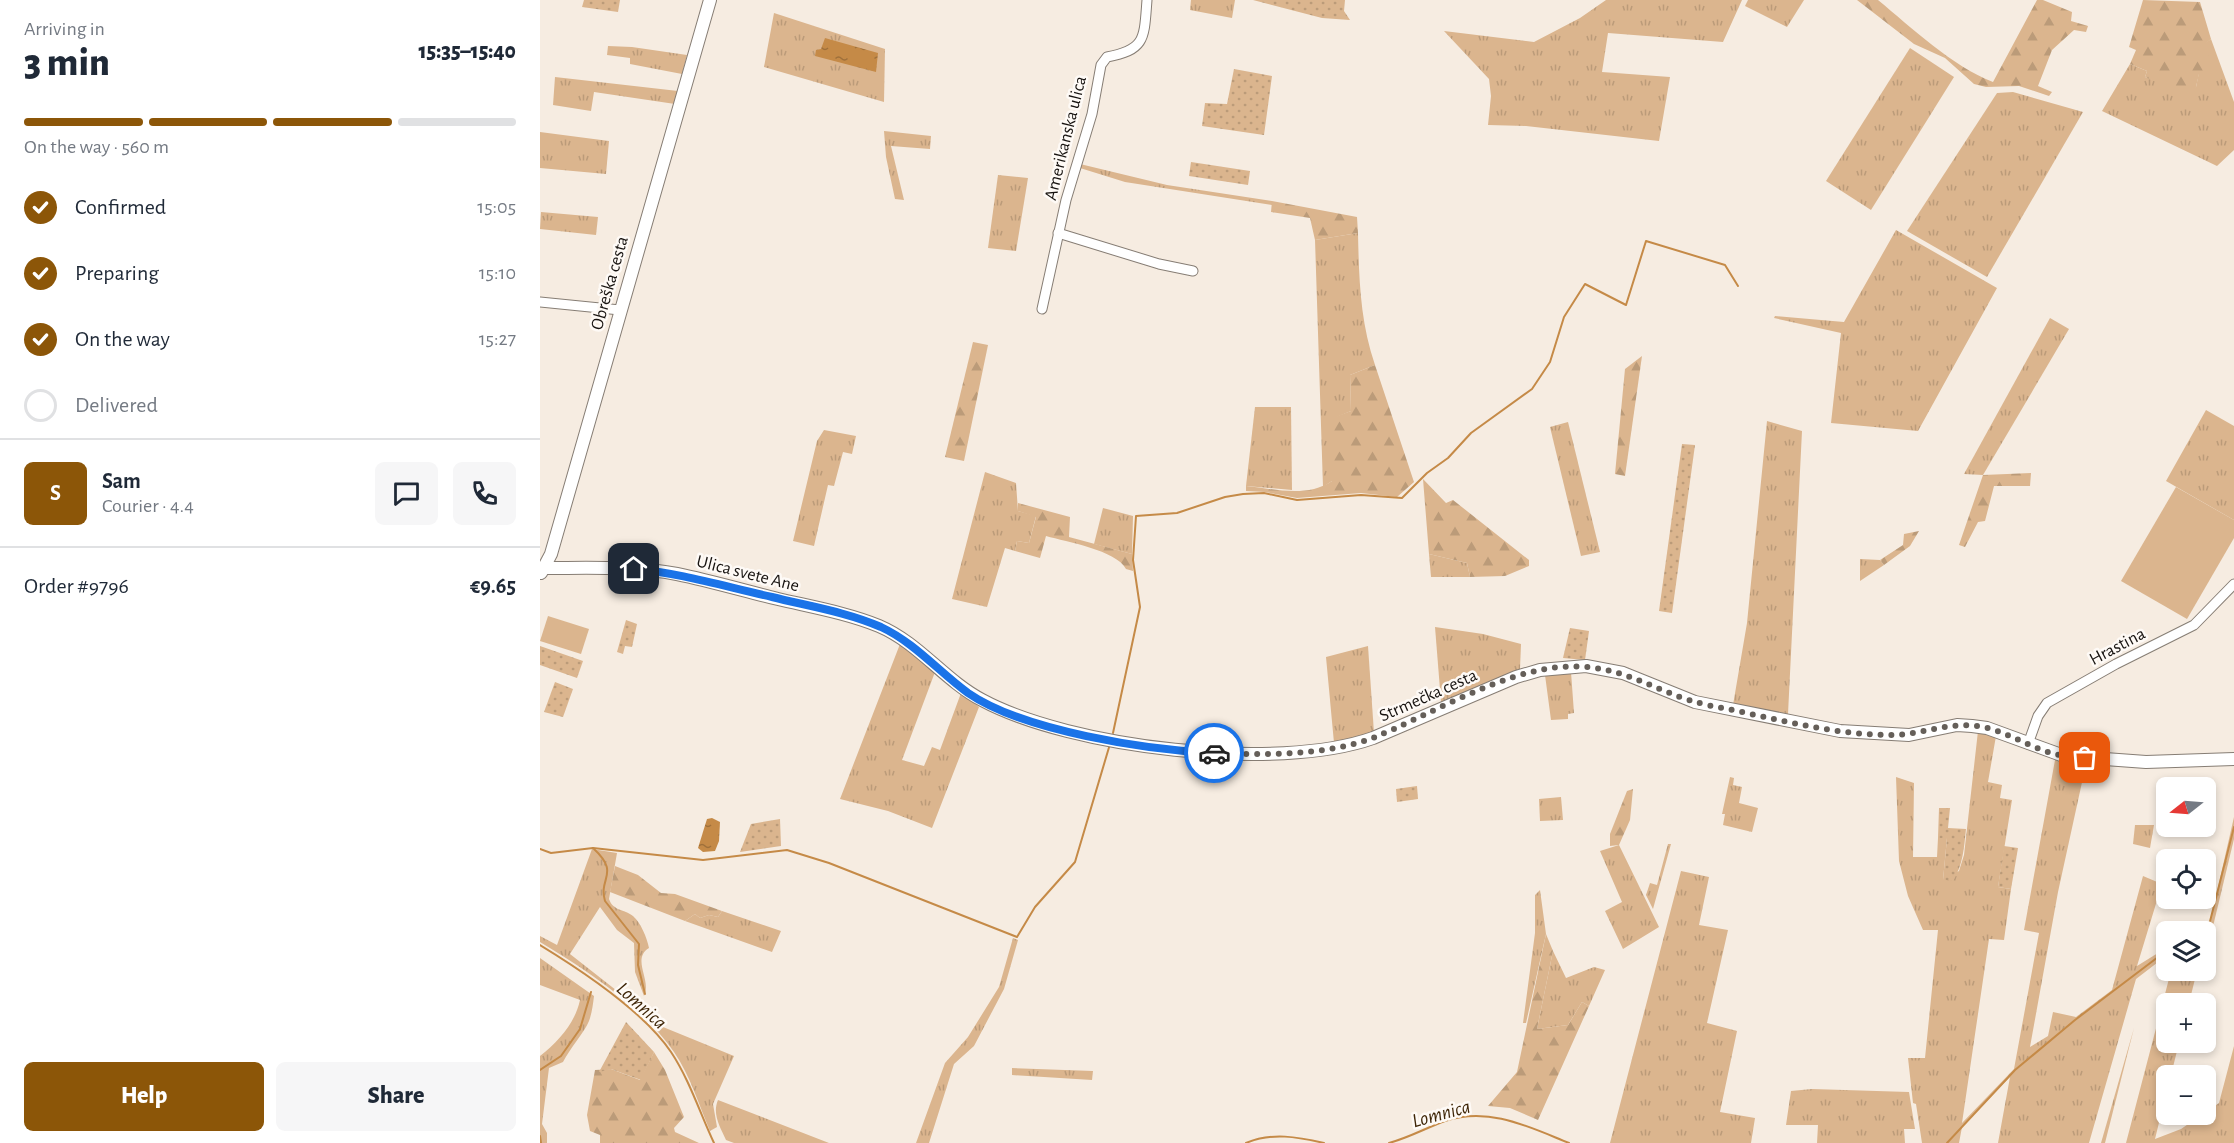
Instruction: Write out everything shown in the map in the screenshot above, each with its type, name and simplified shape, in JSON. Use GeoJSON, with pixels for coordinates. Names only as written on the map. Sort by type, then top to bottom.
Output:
{"type":"FeatureCollection","features":[{"type":"Feature","properties":{"kind":"street","name":"Obreška cesta"},"geometry":{"type":"LineString","coordinates":[[543,571],[710,0]]}},
{"type":"Feature","properties":{"kind":"street","name":"Amerikanska ulica"},"geometry":{"type":"LineString","coordinates":[[1042,309],[1059,232],[1092,114],[1101,65],[1107,57],[1132,51],[1139,44],[1147,0]]}},
{"type":"Feature","properties":{"kind":"street"},"geometry":{"type":"LineString","coordinates":[[1059,232],[1159,264],[1193,271]]}},
{"type":"Feature","properties":{"kind":"street"},"geometry":{"type":"LineString","coordinates":[[540,302],[620,310]]}},
{"type":"Feature","properties":{"kind":"street","name":"Ulica svete Ane"},"geometry":{"type":"LineString","coordinates":[[543,571],[618,568],[677,574],[851,616],[900,637]]}},
{"type":"Feature","properties":{"kind":"street","name":"Hrastina"},"geometry":{"type":"LineString","coordinates":[[2028,744],[2038,716],[2047,704],[2116,664],[2194,625],[2234,584]]}},
{"type":"Feature","properties":{"kind":"street","name":"Strmečka cesta"},"geometry":{"type":"LineString","coordinates":[[900,637],[969,693],[999,709],[1066,730],[1178,750],[1268,753],[1347,746],[1373,738],[1528,673],[1557,667],[1586,666],[1623,673],[1695,702],[1819,728],[1890,735],[1972,726],[1987,728],[2064,756],[2169,762],[2234,759]]}},
{"type":"Feature","properties":{"kind":"green space"},"geometry":{"type":"Polygon","coordinates":[[[584,0],[620,0],[618,12],[582,7],[584,0]]]}},
{"type":"Feature","properties":{"kind":"green space"},"geometry":{"type":"Polygon","coordinates":[[[1191,0],[1235,0],[1232,18],[1190,10],[1191,0]]]}},
{"type":"Feature","properties":{"kind":"green space"},"geometry":{"type":"Polygon","coordinates":[[[1253,0],[1345,0],[1344,11],[1350,20],[1322,18],[1253,0]]]}},
{"type":"Feature","properties":{"kind":"green space"},"geometry":{"type":"Polygon","coordinates":[[[1606,0],[1742,0],[1723,42],[1608,33],[1602,72],[1670,77],[1659,141],[1526,126],[1488,125],[1491,96],[1489,79],[1444,31],[1534,42],[1580,18],[1606,0]]]}},
{"type":"Feature","properties":{"kind":"green space"},"geometry":{"type":"Polygon","coordinates":[[[1748,0],[1804,0],[1787,27],[1745,6],[1748,0]]]}},
{"type":"Feature","properties":{"kind":"green space"},"geometry":{"type":"Polygon","coordinates":[[[1857,0],[1878,0],[1948,56],[1993,82],[2037,0],[2043,0],[2072,12],[2071,21],[2088,26],[2086,32],[2074,30],[2052,50],[2038,86],[2052,92],[2049,96],[2019,86],[1986,87],[1974,84],[1945,58],[1914,44],[1857,0]]]}},
{"type":"Feature","properties":{"kind":"green space"},"geometry":{"type":"Polygon","coordinates":[[[2143,0],[2200,2],[2211,39],[2205,44],[2213,69],[2199,74],[2196,87],[2189,93],[2177,88],[2174,90],[2145,77],[2147,71],[2130,64],[2136,50],[2129,47],[2143,0]]]}},
{"type":"Feature","properties":{"kind":"green space"},"geometry":{"type":"Polygon","coordinates":[[[774,13],[885,49],[884,102],[764,67],[774,13]]]}},
{"type":"Feature","properties":{"kind":"green space"},"geometry":{"type":"Polygon","coordinates":[[[2211,39],[2234,102],[2234,150],[2217,166],[2102,111],[2130,64],[2147,71],[2145,77],[2177,88],[2196,87],[2205,43],[2211,39]]]}},
{"type":"Feature","properties":{"kind":"green space"},"geometry":{"type":"Polygon","coordinates":[[[608,46],[687,55],[682,74],[630,64],[630,58],[607,55],[608,46]]]}},
{"type":"Feature","properties":{"kind":"green space"},"geometry":{"type":"Polygon","coordinates":[[[1910,48],[1954,77],[1871,210],[1826,181],[1910,48]]]}},
{"type":"Feature","properties":{"kind":"green space"},"geometry":{"type":"Polygon","coordinates":[[[1234,69],[1272,76],[1264,135],[1202,126],[1205,103],[1227,104],[1234,69]]]}},
{"type":"Feature","properties":{"kind":"green space"},"geometry":{"type":"Polygon","coordinates":[[[555,77],[678,91],[675,104],[594,92],[591,111],[553,105],[555,77]]]}},
{"type":"Feature","properties":{"kind":"green space"},"geometry":{"type":"Polygon","coordinates":[[[2013,92],[2083,112],[1987,277],[1907,231],[1997,93],[2013,92]]]}},
{"type":"Feature","properties":{"kind":"green space"},"geometry":{"type":"Polygon","coordinates":[[[884,131],[931,136],[930,149],[891,146],[904,200],[895,199],[886,157],[884,131]]]}},
{"type":"Feature","properties":{"kind":"green space"},"geometry":{"type":"Polygon","coordinates":[[[540,132],[609,141],[606,174],[540,168],[540,132]]]}},
{"type":"Feature","properties":{"kind":"green space"},"geometry":{"type":"Polygon","coordinates":[[[1191,162],[1250,171],[1248,185],[1189,176],[1191,162]]]}},
{"type":"Feature","properties":{"kind":"green space"},"geometry":{"type":"Polygon","coordinates":[[[1080,164],[1167,185],[1272,201],[1272,205],[1125,182],[1080,168],[1080,164]]]}},
{"type":"Feature","properties":{"kind":"green space"},"geometry":{"type":"Polygon","coordinates":[[[998,175],[1028,178],[1016,251],[988,248],[998,175]]]}},
{"type":"Feature","properties":{"kind":"green space"},"geometry":{"type":"Polygon","coordinates":[[[1272,201],[1357,217],[1358,233],[1315,240],[1310,218],[1271,212],[1272,201]]]}},
{"type":"Feature","properties":{"kind":"green space"},"geometry":{"type":"Polygon","coordinates":[[[541,212],[598,217],[596,235],[540,229],[541,212]]]}},
{"type":"Feature","properties":{"kind":"green space"},"geometry":{"type":"Polygon","coordinates":[[[1896,230],[1997,288],[1918,431],[1831,423],[1841,333],[1774,318],[1775,316],[1844,322],[1896,230]]]}},
{"type":"Feature","properties":{"kind":"green space"},"geometry":{"type":"Polygon","coordinates":[[[1358,233],[1363,316],[1375,365],[1350,375],[1351,411],[1332,419],[1332,481],[1323,487],[1315,240],[1358,233]]]}},
{"type":"Feature","properties":{"kind":"green space"},"geometry":{"type":"Polygon","coordinates":[[[2050,318],[2069,329],[1983,475],[1964,474],[2050,318]]]}},
{"type":"Feature","properties":{"kind":"green space"},"geometry":{"type":"Polygon","coordinates":[[[973,342],[988,345],[964,461],[945,457],[973,342]]]}},
{"type":"Feature","properties":{"kind":"green space"},"geometry":{"type":"Polygon","coordinates":[[[1642,356],[1625,476],[1615,474],[1625,369],[1642,356]]]}},
{"type":"Feature","properties":{"kind":"green space"},"geometry":{"type":"Polygon","coordinates":[[[1375,365],[1414,482],[1397,497],[1361,493],[1297,498],[1246,491],[1246,486],[1301,491],[1332,481],[1332,418],[1351,411],[1350,375],[1375,365]]]}},
{"type":"Feature","properties":{"kind":"green space"},"geometry":{"type":"Polygon","coordinates":[[[1255,407],[1291,407],[1292,490],[1246,486],[1255,407]]]}},
{"type":"Feature","properties":{"kind":"green space"},"geometry":{"type":"Polygon","coordinates":[[[2206,410],[2234,426],[2234,520],[2166,481],[2206,410]]]}},
{"type":"Feature","properties":{"kind":"green space"},"geometry":{"type":"Polygon","coordinates":[[[1767,421],[1802,431],[1788,714],[1733,705],[1747,623],[1767,421]]]}},
{"type":"Feature","properties":{"kind":"green space"},"geometry":{"type":"Polygon","coordinates":[[[1568,422],[1600,552],[1581,556],[1550,427],[1568,422]]]}},
{"type":"Feature","properties":{"kind":"green space"},"geometry":{"type":"Polygon","coordinates":[[[824,430],[856,436],[852,454],[843,452],[834,486],[828,485],[814,546],[793,541],[817,441],[824,430]]]}},
{"type":"Feature","properties":{"kind":"green space"},"geometry":{"type":"Polygon","coordinates":[[[1682,444],[1695,445],[1672,613],[1659,611],[1682,444]]]}},
{"type":"Feature","properties":{"kind":"green space"},"geometry":{"type":"Polygon","coordinates":[[[985,472],[1016,483],[1018,511],[1036,516],[1029,543],[1017,541],[1015,551],[1005,548],[987,607],[952,599],[985,472]]]}},
{"type":"Feature","properties":{"kind":"green space"},"geometry":{"type":"Polygon","coordinates":[[[2031,473],[2030,486],[1994,486],[1985,521],[1978,522],[1965,547],[1959,545],[1983,475],[2031,473]]]}},
{"type":"Feature","properties":{"kind":"green space"},"geometry":{"type":"Polygon","coordinates":[[[1423,479],[1446,503],[1453,500],[1529,560],[1529,566],[1505,576],[1470,577],[1467,563],[1429,554],[1423,479]]]}},
{"type":"Feature","properties":{"kind":"green space"},"geometry":{"type":"Polygon","coordinates":[[[2176,487],[2234,520],[2234,538],[2187,619],[2121,581],[2176,487]]]}},
{"type":"Feature","properties":{"kind":"green space"},"geometry":{"type":"Polygon","coordinates":[[[1018,503],[1070,517],[1069,537],[1132,554],[1133,571],[1126,569],[1121,562],[1102,552],[1046,536],[1040,558],[1015,551],[1017,541],[1029,543],[1036,517],[1018,511],[1018,503]]]}},
{"type":"Feature","properties":{"kind":"green space"},"geometry":{"type":"Polygon","coordinates":[[[1103,508],[1133,516],[1132,554],[1094,544],[1103,508]]]}},
{"type":"Feature","properties":{"kind":"green space"},"geometry":{"type":"Polygon","coordinates":[[[1919,531],[1910,546],[1884,565],[1880,560],[1903,545],[1904,534],[1919,531]]]}},
{"type":"Feature","properties":{"kind":"green space"},"geometry":{"type":"Polygon","coordinates":[[[1429,554],[1467,563],[1470,577],[1431,577],[1429,554]]]}},
{"type":"Feature","properties":{"kind":"green space"},"geometry":{"type":"Polygon","coordinates":[[[1860,559],[1880,560],[1884,565],[1860,581],[1860,559]]]}},
{"type":"Feature","properties":{"kind":"green space"},"geometry":{"type":"Polygon","coordinates":[[[548,616],[589,629],[581,654],[540,641],[548,616]]]}},
{"type":"Feature","properties":{"kind":"green space"},"geometry":{"type":"Polygon","coordinates":[[[626,620],[637,624],[632,647],[625,646],[623,654],[617,652],[626,620]]]}},
{"type":"Feature","properties":{"kind":"green space"},"geometry":{"type":"Polygon","coordinates":[[[1435,627],[1483,634],[1521,644],[1520,669],[1441,702],[1435,627]]]}},
{"type":"Feature","properties":{"kind":"green space"},"geometry":{"type":"Polygon","coordinates":[[[1570,628],[1589,631],[1585,660],[1563,658],[1570,628]]]}},
{"type":"Feature","properties":{"kind":"green space"},"geometry":{"type":"Polygon","coordinates":[[[900,644],[935,672],[902,760],[924,766],[932,747],[940,750],[961,693],[979,707],[932,828],[888,811],[840,799],[900,644]]]}},
{"type":"Feature","properties":{"kind":"green space"},"geometry":{"type":"Polygon","coordinates":[[[540,646],[583,661],[577,678],[540,665],[540,646]]]}},
{"type":"Feature","properties":{"kind":"green space"},"geometry":{"type":"Polygon","coordinates":[[[1368,646],[1374,733],[1334,743],[1326,657],[1368,646]]]}},
{"type":"Feature","properties":{"kind":"green space"},"geometry":{"type":"Polygon","coordinates":[[[1571,672],[1574,713],[1568,714],[1568,719],[1551,720],[1545,675],[1571,672]]]}},
{"type":"Feature","properties":{"kind":"green space"},"geometry":{"type":"Polygon","coordinates":[[[555,682],[573,689],[563,717],[544,712],[555,682]]]}},
{"type":"Feature","properties":{"kind":"green space"},"geometry":{"type":"Polygon","coordinates":[[[1978,731],[1996,736],[1988,782],[2002,785],[2000,798],[2012,800],[1998,887],[2011,889],[2004,940],[1989,939],[1962,1123],[2014,1069],[2039,933],[2024,930],[2055,760],[2086,764],[2058,892],[2030,1047],[2048,1036],[2053,1012],[2076,1017],[2112,990],[2143,876],[2156,881],[2156,904],[2137,966],[2156,954],[2156,964],[2136,979],[2089,1143],[1998,1143],[2010,1077],[1962,1127],[1959,1143],[1922,1143],[1916,1104],[1913,1103],[1908,1058],[1925,1058],[1938,930],[1923,930],[1908,896],[1899,861],[1896,777],[1914,783],[1913,857],[1937,857],[1938,838],[1947,838],[1943,880],[1959,871],[1964,855],[1978,731]]]}},
{"type":"Feature","properties":{"kind":"green space"},"geometry":{"type":"Polygon","coordinates":[[[1730,777],[1734,778],[1733,785],[1742,787],[1739,803],[1758,808],[1752,832],[1723,825],[1725,814],[1722,814],[1730,777]]]}},
{"type":"Feature","properties":{"kind":"green space"},"geometry":{"type":"Polygon","coordinates":[[[1417,786],[1418,799],[1397,802],[1396,789],[1417,786]]]}},
{"type":"Feature","properties":{"kind":"green space"},"geometry":{"type":"Polygon","coordinates":[[[1633,789],[1630,820],[1619,845],[1610,846],[1610,834],[1627,791],[1633,789]]]}},
{"type":"Feature","properties":{"kind":"green space"},"geometry":{"type":"Polygon","coordinates":[[[1561,797],[1563,820],[1540,821],[1539,799],[1561,797]]]}},
{"type":"Feature","properties":{"kind":"green space"},"geometry":{"type":"Polygon","coordinates":[[[1939,808],[1950,808],[1948,828],[1966,829],[1961,863],[1953,881],[1943,880],[1947,838],[1938,838],[1939,808]]]}},
{"type":"Feature","properties":{"kind":"green space"},"geometry":{"type":"Polygon","coordinates":[[[2234,817],[2234,839],[2214,921],[2210,921],[2213,909],[2216,909],[2216,896],[2234,817]]]}},
{"type":"Feature","properties":{"kind":"green space"},"geometry":{"type":"Polygon","coordinates":[[[780,819],[781,846],[740,852],[751,824],[780,819]]]}},
{"type":"Feature","properties":{"kind":"green space"},"geometry":{"type":"Polygon","coordinates":[[[2135,825],[2154,825],[2150,848],[2133,844],[2135,825]]]}},
{"type":"Feature","properties":{"kind":"green space"},"geometry":{"type":"Polygon","coordinates":[[[1668,844],[1671,844],[1653,909],[1646,895],[1650,883],[1657,885],[1668,844]]]}},
{"type":"Feature","properties":{"kind":"green space"},"geometry":{"type":"Polygon","coordinates":[[[1619,845],[1659,927],[1623,949],[1605,911],[1622,902],[1600,851],[1619,845]]]}},
{"type":"Feature","properties":{"kind":"green space"},"geometry":{"type":"Polygon","coordinates":[[[2004,846],[2018,848],[2011,889],[1998,887],[2004,846]]]}},
{"type":"Feature","properties":{"kind":"green space"},"geometry":{"type":"Polygon","coordinates":[[[592,849],[617,853],[609,899],[613,906],[636,919],[647,940],[649,948],[642,958],[646,983],[644,996],[635,972],[634,943],[617,930],[600,907],[570,954],[663,1027],[734,1056],[713,1104],[717,1127],[710,1131],[685,1070],[674,1052],[647,1020],[576,964],[540,942],[540,936],[557,945],[592,849]]]}},
{"type":"Feature","properties":{"kind":"green space"},"geometry":{"type":"Polygon","coordinates":[[[615,866],[638,875],[661,893],[675,894],[722,911],[718,917],[709,915],[700,918],[695,914],[685,921],[610,892],[615,866]]]}},
{"type":"Feature","properties":{"kind":"green space"},"geometry":{"type":"Polygon","coordinates":[[[1681,871],[1709,877],[1699,925],[1728,930],[1707,1023],[1737,1031],[1720,1112],[1755,1118],[1751,1143],[1610,1143],[1681,871]]]}},
{"type":"Feature","properties":{"kind":"green space"},"geometry":{"type":"Polygon","coordinates":[[[1540,890],[1546,934],[1526,1023],[1523,1023],[1535,933],[1535,895],[1540,890]]]}},
{"type":"Feature","properties":{"kind":"green space"},"geometry":{"type":"Polygon","coordinates":[[[722,911],[781,931],[772,952],[685,921],[695,914],[700,918],[709,915],[718,917],[722,911]]]}},
{"type":"Feature","properties":{"kind":"green space"},"geometry":{"type":"Polygon","coordinates":[[[1546,934],[1553,951],[1537,1029],[1568,1025],[1582,1002],[1589,1006],[1538,1120],[1510,1108],[1488,1106],[1517,1072],[1546,934]]]}},
{"type":"Feature","properties":{"kind":"green space"},"geometry":{"type":"Polygon","coordinates":[[[1013,938],[1018,940],[1004,989],[974,1046],[954,1064],[929,1143],[916,1143],[945,1063],[968,1037],[999,987],[1013,938]]]}},
{"type":"Feature","properties":{"kind":"green space"},"geometry":{"type":"Polygon","coordinates":[[[1553,951],[1566,978],[1594,967],[1605,970],[1589,1006],[1582,1002],[1568,1025],[1537,1029],[1553,951]]]}},
{"type":"Feature","properties":{"kind":"green space"},"geometry":{"type":"Polygon","coordinates":[[[540,958],[594,996],[587,1026],[563,1062],[549,1068],[542,1124],[547,1133],[547,1143],[540,1143],[540,1056],[565,1031],[580,1000],[540,985],[540,958]]]}},
{"type":"Feature","properties":{"kind":"green space"},"geometry":{"type":"Polygon","coordinates":[[[2168,981],[2194,981],[2192,993],[2165,993],[2168,981]]]}},
{"type":"Feature","properties":{"kind":"green space"},"geometry":{"type":"Polygon","coordinates":[[[626,1022],[654,1052],[641,1080],[611,1069],[599,1072],[626,1022]]]}},
{"type":"Feature","properties":{"kind":"green space"},"geometry":{"type":"Polygon","coordinates":[[[2134,1028],[2105,1143],[2101,1143],[2134,1028]]]}},
{"type":"Feature","properties":{"kind":"green space"},"geometry":{"type":"Polygon","coordinates":[[[2156,1028],[2156,1053],[2176,1053],[2174,1065],[2156,1065],[2156,1125],[2158,1125],[2155,1139],[2187,1125],[2216,1125],[2216,1105],[2219,1103],[2234,1046],[2234,1143],[2126,1143],[2156,1028]]]}},
{"type":"Feature","properties":{"kind":"green space"},"geometry":{"type":"Polygon","coordinates":[[[654,1052],[665,1070],[684,1117],[674,1128],[675,1132],[699,1143],[600,1143],[600,1135],[590,1131],[587,1115],[595,1070],[611,1069],[640,1080],[654,1052]]]}},
{"type":"Feature","properties":{"kind":"green space"},"geometry":{"type":"Polygon","coordinates":[[[1012,1068],[1093,1071],[1092,1080],[1012,1075],[1012,1068]]]}},
{"type":"Feature","properties":{"kind":"green space"},"geometry":{"type":"Polygon","coordinates":[[[1812,1089],[1909,1092],[1915,1129],[1904,1129],[1905,1143],[1817,1143],[1818,1125],[1786,1125],[1791,1091],[1812,1089]]]}},
{"type":"Feature","properties":{"kind":"green space"},"geometry":{"type":"Polygon","coordinates":[[[718,1100],[829,1143],[734,1143],[726,1140],[716,1115],[718,1100]]]}},
{"type":"Feature","properties":{"kind":"water"},"geometry":{"type":"Polygon","coordinates":[[[825,38],[878,53],[876,72],[815,56],[816,50],[821,49],[825,38]]]}},
{"type":"Feature","properties":{"kind":"water"},"geometry":{"type":"Polygon","coordinates":[[[712,818],[720,822],[719,841],[715,851],[703,852],[698,848],[707,819],[712,818]]]}},
{"type":"Feature","properties":{"kind":"waterway"},"geometry":{"type":"LineString","coordinates":[[1113,733],[1140,607],[1133,560],[1136,516],[1177,513],[1225,497],[1243,494],[1264,493],[1297,500],[1361,495],[1402,498],[1427,473],[1448,458],[1471,433],[1532,389],[1550,362],[1564,317],[1585,284],[1626,305],[1646,241],[1725,265],[1738,286]]}},
{"type":"Feature","properties":{"kind":"waterway"},"geometry":{"type":"LineString","coordinates":[[593,848],[703,860],[787,850],[829,863],[1017,937],[1035,907],[1075,862],[1110,744]]}},
{"type":"Feature","properties":{"kind":"waterway"},"geometry":{"type":"LineString","coordinates":[[2210,921],[2234,827]]}},
{"type":"Feature","properties":{"kind":"waterway"},"geometry":{"type":"LineString","coordinates":[[540,849],[551,853],[593,848],[601,857],[607,870],[604,886],[605,901],[639,944],[638,965],[645,994]]}},
{"type":"Feature","properties":{"kind":"waterway","name":"Lomnica"},"geometry":{"type":"LineString","coordinates":[[540,945],[611,993],[659,1037],[683,1073],[714,1143]]}},
{"type":"Feature","properties":{"kind":"waterway"},"geometry":{"type":"LineString","coordinates":[[1947,1143],[2015,1070],[2075,1020],[2156,959]]}},
{"type":"Feature","properties":{"kind":"waterway"},"geometry":{"type":"LineString","coordinates":[[540,1070],[561,1056],[580,1029],[591,992]]}},
{"type":"Feature","properties":{"kind":"waterway","name":"Lomnica"},"geometry":{"type":"LineString","coordinates":[[1389,1143],[1445,1121],[1477,1116],[1509,1120],[1569,1143]]}},
{"type":"Feature","properties":{"kind":"waterway"},"geometry":{"type":"LineString","coordinates":[[540,1136],[541,1143]]}},
{"type":"Feature","properties":{"kind":"waterway","name":"Lomnica"},"geometry":{"type":"LineString","coordinates":[[1246,1143],[1275,1137],[1295,1137],[1324,1143]]}},
{"type":"Feature","properties":{"kind":"way so far"},"geometry":{"type":"LineString","coordinates":[[1214,753],[1268,753],[1347,746],[1373,738],[1528,673],[1557,667],[1586,666],[1611,669],[1695,702],[1819,728],[1857,733],[1909,735],[1957,725],[1979,726],[2053,754],[2085,758]]}},
{"type":"Feature","properties":{"kind":"route"},"geometry":{"type":"LineString","coordinates":[[634,569],[677,574],[851,616],[879,626],[921,652],[969,693],[1029,720],[1130,743],[1214,753]]}}]}
